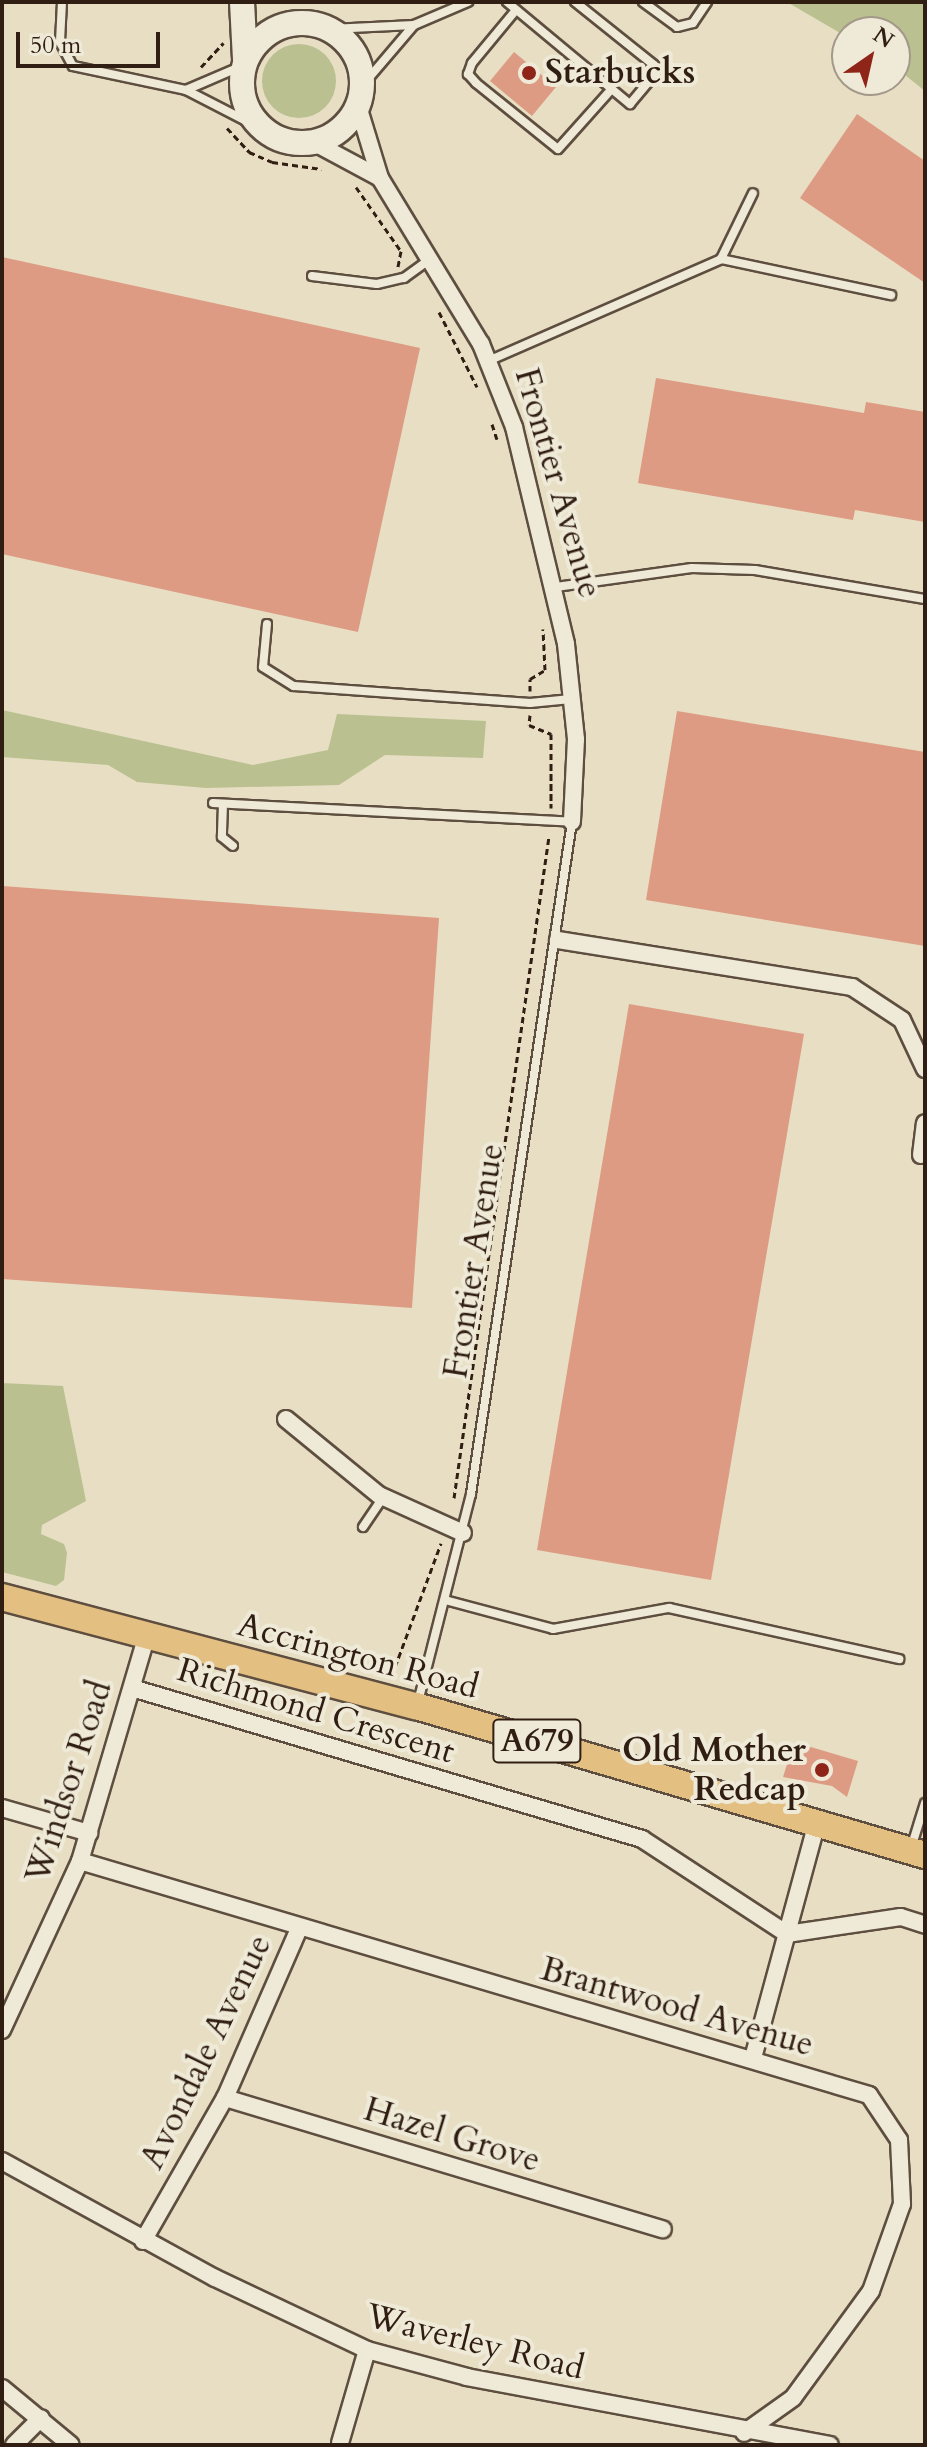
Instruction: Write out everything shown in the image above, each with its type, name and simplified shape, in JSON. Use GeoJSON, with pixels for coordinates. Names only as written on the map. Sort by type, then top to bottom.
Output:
{"type":"FeatureCollection","features":[{"type":"Feature","properties":{"kind":"main road","name":"Accrington Road"},"geometry":{"type":"LineString","coordinates":[[2,1597],[146,1638],[416,1706],[918,1852]]}},
{"type":"Feature","properties":{"kind":"street"},"geometry":{"type":"LineString","coordinates":[[242,2],[244,99],[262,129],[313,142],[340,129],[360,96],[354,53],[326,27],[288,2]]}},
{"type":"Feature","properties":{"kind":"street"},"geometry":{"type":"LineString","coordinates":[[244,64],[267,33],[303,22],[326,27]]}},
{"type":"Feature","properties":{"kind":"street","name":"Frontier Avenue"},"geometry":{"type":"LineString","coordinates":[[360,96],[380,178],[431,258],[487,361],[514,427],[556,587],[576,739],[572,822]]}},
{"type":"Feature","properties":{"kind":"street","name":"Frontier Avenue"},"geometry":{"type":"LineString","coordinates":[[313,142],[380,178]]}},
{"type":"Feature","properties":{"kind":"street"},"geometry":{"type":"LineString","coordinates":[[558,940],[852,987],[902,1020],[925,1069]]}},
{"type":"Feature","properties":{"kind":"street"},"geometry":{"type":"LineString","coordinates":[[921,1155],[925,1123]]}},
{"type":"Feature","properties":{"kind":"street"},"geometry":{"type":"LineString","coordinates":[[286,1419],[383,1497],[456,1531]]}},
{"type":"Feature","properties":{"kind":"street","name":"Windsor Road"},"geometry":{"type":"LineString","coordinates":[[2,2030],[80,1861],[146,1638]]}},
{"type":"Feature","properties":{"kind":"street","name":"Richmond Crescent"},"geometry":{"type":"LineString","coordinates":[[132,1688],[642,1839],[787,1934]]}},
{"type":"Feature","properties":{"kind":"street"},"geometry":{"type":"LineString","coordinates":[[2,1808],[89,1833]]}},
{"type":"Feature","properties":{"kind":"street"},"geometry":{"type":"LineString","coordinates":[[753,2058],[817,1822]]}},
{"type":"Feature","properties":{"kind":"street","name":"Brantwood Avenue"},"geometry":{"type":"LineString","coordinates":[[80,1861],[298,1931],[753,2058],[869,2095],[899,2140],[902,2204],[871,2291],[832,2351],[793,2398],[744,2433]]}},
{"type":"Feature","properties":{"kind":"street"},"geometry":{"type":"LineString","coordinates":[[787,1934],[901,1917],[925,1925]]}},
{"type":"Feature","properties":{"kind":"street","name":"Avondale Avenue"},"geometry":{"type":"LineString","coordinates":[[143,2241],[225,2098],[298,1931]]}},
{"type":"Feature","properties":{"kind":"street","name":"Hazel Grove"},"geometry":{"type":"LineString","coordinates":[[225,2098],[663,2229]]}},
{"type":"Feature","properties":{"kind":"street","name":"Waverley Road"},"geometry":{"type":"LineString","coordinates":[[2,2161],[143,2241],[367,2350],[744,2433],[830,2445]]}},
{"type":"Feature","properties":{"kind":"street"},"geometry":{"type":"LineString","coordinates":[[340,2443],[367,2350]]}},
{"type":"Feature","properties":{"kind":"street"},"geometry":{"type":"LineString","coordinates":[[2,2388],[71,2445]]}},
{"type":"Feature","properties":{"kind":"street"},"geometry":{"type":"LineString","coordinates":[[14,2445],[41,2418]]}},
{"type":"Feature","properties":{"kind":"lane"},"geometry":{"type":"LineString","coordinates":[[62,2],[60,42],[73,66],[186,90],[262,129]]}},
{"type":"Feature","properties":{"kind":"lane"},"geometry":{"type":"LineString","coordinates":[[326,27],[414,25],[468,2]]}},
{"type":"Feature","properties":{"kind":"lane"},"geometry":{"type":"LineString","coordinates":[[507,2],[609,92],[630,104],[656,73],[654,65],[589,10],[575,2]]}},
{"type":"Feature","properties":{"kind":"lane"},"geometry":{"type":"LineString","coordinates":[[589,10],[596,2]]}},
{"type":"Feature","properties":{"kind":"lane"},"geometry":{"type":"LineString","coordinates":[[643,2],[677,27],[693,23],[707,2]]}},
{"type":"Feature","properties":{"kind":"lane"},"geometry":{"type":"LineString","coordinates":[[516,10],[472,63],[468,74],[476,83],[558,149],[609,92]]}},
{"type":"Feature","properties":{"kind":"lane"},"geometry":{"type":"LineString","coordinates":[[360,96],[414,25]]}},
{"type":"Feature","properties":{"kind":"lane"},"geometry":{"type":"LineString","coordinates":[[186,90],[244,64]]}},
{"type":"Feature","properties":{"kind":"lane"},"geometry":{"type":"LineString","coordinates":[[721,259],[753,193]]}},
{"type":"Feature","properties":{"kind":"lane"},"geometry":{"type":"LineString","coordinates":[[312,276],[377,284],[404,278],[431,258]]}},
{"type":"Feature","properties":{"kind":"lane"},"geometry":{"type":"LineString","coordinates":[[487,361],[721,259],[891,295]]}},
{"type":"Feature","properties":{"kind":"lane"},"geometry":{"type":"LineString","coordinates":[[556,587],[692,568],[755,570],[925,599]]}},
{"type":"Feature","properties":{"kind":"lane"},"geometry":{"type":"LineString","coordinates":[[267,624],[263,667],[294,686],[530,703],[572,699]]}},
{"type":"Feature","properties":{"kind":"lane"},"geometry":{"type":"LineString","coordinates":[[213,803],[572,822]]}},
{"type":"Feature","properties":{"kind":"lane"},"geometry":{"type":"LineString","coordinates":[[223,804],[222,837],[233,846]]}},
{"type":"Feature","properties":{"kind":"lane","name":"Frontier Avenue"},"geometry":{"type":"LineString","coordinates":[[416,1706],[445,1600],[558,940],[572,822]]}},
{"type":"Feature","properties":{"kind":"lane"},"geometry":{"type":"LineString","coordinates":[[363,1527],[383,1497]]}},
{"type":"Feature","properties":{"kind":"lane"},"geometry":{"type":"LineString","coordinates":[[445,1600],[563,1629],[645,1607],[669,1608],[899,1659]]}},
{"type":"Feature","properties":{"kind":"lane"},"geometry":{"type":"LineString","coordinates":[[918,1852],[925,1803]]}},
{"type":"Feature","properties":{"kind":"path"},"geometry":{"type":"LineString","coordinates":[[209,80],[201,66],[230,31]]}},
{"type":"Feature","properties":{"kind":"path"},"geometry":{"type":"LineString","coordinates":[[209,102],[205,114],[249,152],[334,172]]}},
{"type":"Feature","properties":{"kind":"path"},"geometry":{"type":"LineString","coordinates":[[352,184],[401,251],[396,263],[404,278]]}},
{"type":"Feature","properties":{"kind":"path"},"geometry":{"type":"LineString","coordinates":[[432,299],[481,397]]}},
{"type":"Feature","properties":{"kind":"path"},"geometry":{"type":"LineString","coordinates":[[487,411],[499,446]]}},
{"type":"Feature","properties":{"kind":"path"},"geometry":{"type":"LineString","coordinates":[[382,1673],[395,1667],[456,1531],[551,821],[551,734],[529,725],[530,679],[540,677],[548,657],[540,614]]}},
{"type":"Feature","properties":{"kind":"green space"},"geometry":{"type":"Polygon","coordinates":[[[787,2],[925,2],[925,91],[911,80],[911,16],[831,16],[831,28],[787,2]]]}},
{"type":"Feature","properties":{"kind":"green space"},"geometry":{"type":"Polygon","coordinates":[[[299,44],[320,50],[330,60],[336,81],[330,102],[320,112],[299,118],[278,112],[268,102],[262,81],[268,60],[278,50],[299,44]]]}},
{"type":"Feature","properties":{"kind":"green space"},"geometry":{"type":"Polygon","coordinates":[[[2,710],[253,765],[328,750],[337,714],[486,721],[483,758],[385,755],[339,785],[206,788],[137,782],[108,765],[2,757],[2,710]]]}},
{"type":"Feature","properties":{"kind":"green space"},"geometry":{"type":"Polygon","coordinates":[[[2,1383],[63,1386],[86,1501],[42,1525],[41,1534],[64,1544],[67,1553],[64,1580],[56,1586],[2,1572],[2,1383]]]}},
{"type":"Feature","properties":{"kind":"building"},"geometry":{"type":"Polygon","coordinates":[[[514,52],[556,87],[532,116],[490,81],[514,52]]]}},
{"type":"Feature","properties":{"kind":"building"},"geometry":{"type":"Polygon","coordinates":[[[857,114],[925,161],[925,283],[800,198],[857,114]]]}},
{"type":"Feature","properties":{"kind":"building"},"geometry":{"type":"Polygon","coordinates":[[[2,257],[420,348],[358,632],[2,554],[2,257]]]}},
{"type":"Feature","properties":{"kind":"building"},"geometry":{"type":"Polygon","coordinates":[[[656,378],[864,413],[866,402],[925,412],[925,522],[855,510],[853,520],[638,483],[656,378]]]}},
{"type":"Feature","properties":{"kind":"building"},"geometry":{"type":"Polygon","coordinates":[[[677,711],[925,752],[925,946],[646,900],[677,711]]]}},
{"type":"Feature","properties":{"kind":"building"},"geometry":{"type":"Polygon","coordinates":[[[2,886],[439,918],[412,1308],[2,1279],[2,886]]]}},
{"type":"Feature","properties":{"kind":"building"},"geometry":{"type":"Polygon","coordinates":[[[629,1004],[804,1034],[711,1580],[537,1550],[629,1004]]]}},
{"type":"Feature","properties":{"kind":"building"},"geometry":{"type":"Polygon","coordinates":[[[794,1742],[858,1761],[847,1797],[832,1786],[783,1777],[794,1742]]]}},
{"type":"Feature","properties":{"kind":"place","name":"Starbucks"},"geometry":{"type":"Point","coordinates":[529,73]}},
{"type":"Feature","properties":{"kind":"place","name":"Old Mother Redcap"},"geometry":{"type":"Point","coordinates":[822,1770]}}]}
